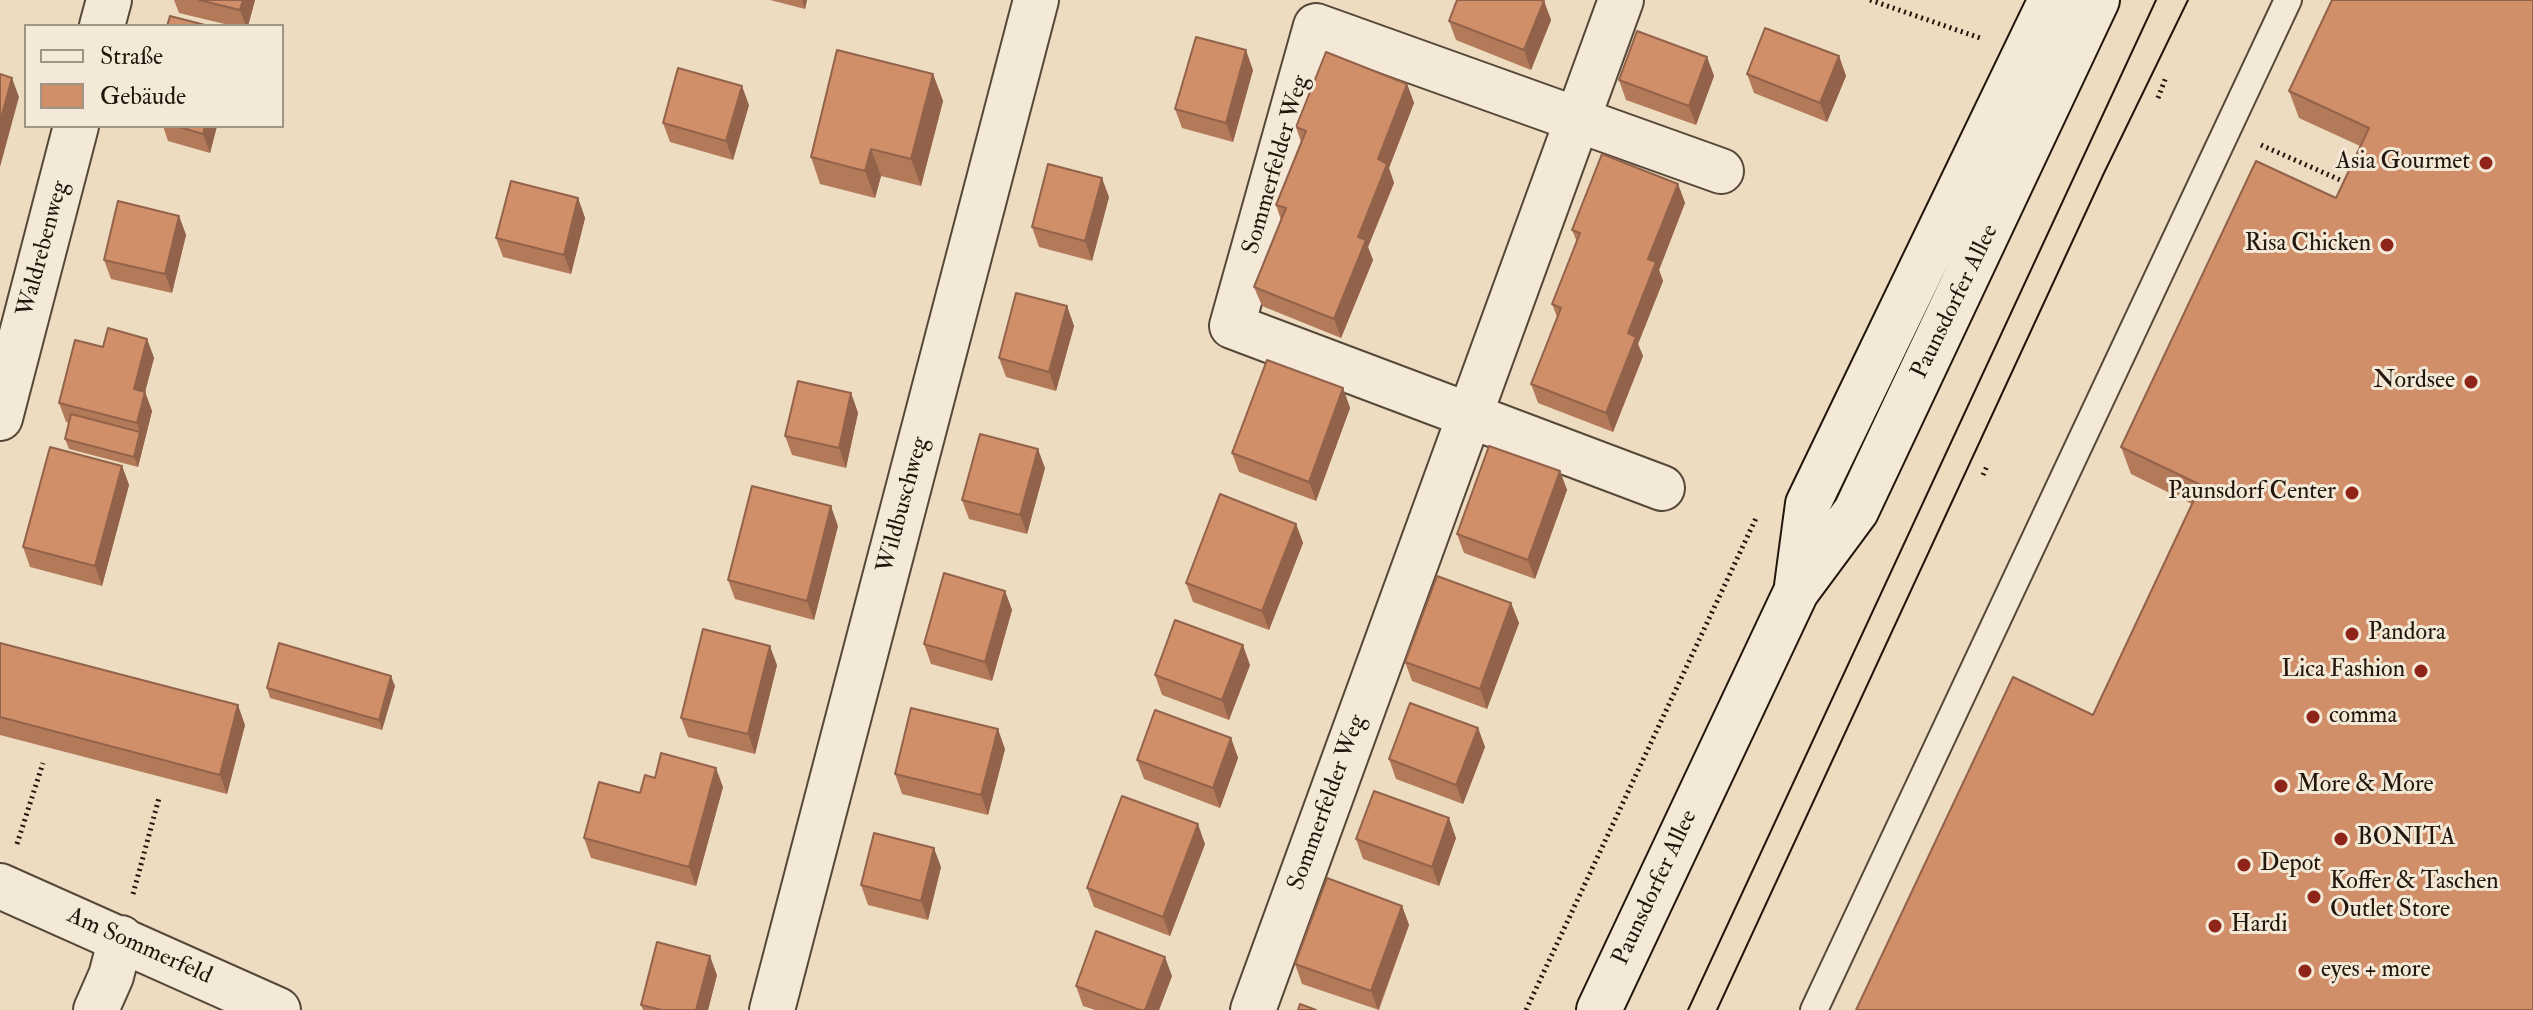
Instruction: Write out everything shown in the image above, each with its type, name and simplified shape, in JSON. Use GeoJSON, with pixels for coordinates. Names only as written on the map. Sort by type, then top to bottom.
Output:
{"type":"FeatureCollection","features":[{"type":"Feature","properties":{"kind":"street"},"geometry":{"type":"LineString","coordinates":[[103,24],[109,0]]}},
{"type":"Feature","properties":{"kind":"street","name":"Wildbuschweg"},"geometry":{"type":"LineString","coordinates":[[772,1010],[1036,0]]}},
{"type":"Feature","properties":{"kind":"street","name":"Sommerfelder Weg"},"geometry":{"type":"LineString","coordinates":[[1253,1010],[1621,0]]}},
{"type":"Feature","properties":{"kind":"street","name":"Paunsdorfer Allee"},"geometry":{"type":"LineString","coordinates":[[1796,592],[1808,504],[2051,0]]}},
{"type":"Feature","properties":{"kind":"street","name":"Paunsdorfer Allee"},"geometry":{"type":"LineString","coordinates":[[1599,1010],[1796,592],[1856,511],[2097,0]]}},
{"type":"Feature","properties":{"kind":"street","name":"Sommerfelder Weg"},"geometry":{"type":"LineString","coordinates":[[1662,488],[1232,326],[1316,26],[1721,171]]}},
{"type":"Feature","properties":{"kind":"street","name":"Waldrebenweg"},"geometry":{"type":"LineString","coordinates":[[0,418],[75,128]]}},
{"type":"Feature","properties":{"kind":"street","name":"Am Sommerfeld"},"geometry":{"type":"LineString","coordinates":[[2,886],[278,1010]]}},
{"type":"Feature","properties":{"kind":"street"},"geometry":{"type":"LineString","coordinates":[[96,1010],[111,976],[121,938]]}},
{"type":"Feature","properties":{"kind":"lane"},"geometry":{"type":"LineString","coordinates":[[1814,1010],[2288,0]]}},
{"type":"Feature","properties":{"kind":"path"},"geometry":{"type":"LineString","coordinates":[[1870,0],[1987,40]]}},
{"type":"Feature","properties":{"kind":"path"},"geometry":{"type":"LineString","coordinates":[[2158,98],[2166,77]]}},
{"type":"Feature","properties":{"kind":"path"},"geometry":{"type":"LineString","coordinates":[[2227,130],[2349,184]]}},
{"type":"Feature","properties":{"kind":"path"},"geometry":{"type":"LineString","coordinates":[[1983,475],[1988,464]]}},
{"type":"Feature","properties":{"kind":"path"},"geometry":{"type":"LineString","coordinates":[[2,886],[43,763]]}},
{"type":"Feature","properties":{"kind":"path"},"geometry":{"type":"LineString","coordinates":[[121,938],[159,798]]}},
{"type":"Feature","properties":{"kind":"building"},"geometry":{"type":"Polygon","coordinates":[[[199,0],[243,0],[240,10],[199,0]]]}},
{"type":"Feature","properties":{"kind":"building"},"geometry":{"type":"Polygon","coordinates":[[[1457,0],[1544,1],[1524,50],[1449,21],[1457,0]]]}},
{"type":"Feature","properties":{"kind":"building","name":"Paunsdorf Center"},"geometry":{"type":"Polygon","coordinates":[[[2332,0],[2533,0],[2533,1010],[1856,1010],[2013,677],[2093,715],[2201,485],[2121,447],[2256,161],[2336,198],[2369,128],[2289,91],[2332,0]]]}},
{"type":"Feature","properties":{"kind":"building"},"geometry":{"type":"Polygon","coordinates":[[[170,16],[201,24],[168,24],[170,16]]]}},
{"type":"Feature","properties":{"kind":"building"},"geometry":{"type":"Polygon","coordinates":[[[1765,28],[1839,56],[1820,103],[1747,74],[1765,28]]]}},
{"type":"Feature","properties":{"kind":"building"},"geometry":{"type":"Polygon","coordinates":[[[1637,31],[1707,57],[1689,106],[1619,80],[1637,31]]]}},
{"type":"Feature","properties":{"kind":"building"},"geometry":{"type":"Polygon","coordinates":[[[1196,37],[1246,50],[1226,123],[1175,109],[1196,37]]]}},
{"type":"Feature","properties":{"kind":"building"},"geometry":{"type":"Polygon","coordinates":[[[837,50],[933,74],[911,159],[871,149],[865,171],[811,157],[837,50]]]}},
{"type":"Feature","properties":{"kind":"building"},"geometry":{"type":"Polygon","coordinates":[[[1326,52],[1407,84],[1378,159],[1387,164],[1358,237],[1366,240],[1334,319],[1254,287],[1286,208],[1276,205],[1306,131],[1296,127],[1326,52]]]}},
{"type":"Feature","properties":{"kind":"building"},"geometry":{"type":"Polygon","coordinates":[[[678,68],[742,86],[726,141],[663,123],[678,68]]]}},
{"type":"Feature","properties":{"kind":"building"},"geometry":{"type":"Polygon","coordinates":[[[0,74],[12,78],[0,122],[0,74]]]}},
{"type":"Feature","properties":{"kind":"building"},"geometry":{"type":"Polygon","coordinates":[[[183,128],[204,128],[203,134],[183,128]]]}},
{"type":"Feature","properties":{"kind":"building"},"geometry":{"type":"Polygon","coordinates":[[[1602,154],[1678,184],[1648,259],[1656,262],[1628,333],[1636,337],[1606,413],[1531,384],[1561,308],[1552,304],[1580,233],[1572,230],[1602,154]]]}},
{"type":"Feature","properties":{"kind":"building"},"geometry":{"type":"Polygon","coordinates":[[[1048,164],[1102,178],[1085,241],[1032,227],[1048,164]]]}},
{"type":"Feature","properties":{"kind":"building"},"geometry":{"type":"Polygon","coordinates":[[[511,181],[578,198],[564,255],[496,238],[511,181]]]}},
{"type":"Feature","properties":{"kind":"building"},"geometry":{"type":"Polygon","coordinates":[[[118,201],[179,216],[165,274],[104,260],[118,201]]]}},
{"type":"Feature","properties":{"kind":"building"},"geometry":{"type":"Polygon","coordinates":[[[1016,293],[1067,306],[1049,372],[999,358],[1016,293]]]}},
{"type":"Feature","properties":{"kind":"building"},"geometry":{"type":"Polygon","coordinates":[[[108,328],[147,339],[134,389],[145,392],[137,423],[59,403],[75,340],[103,347],[108,328]]]}},
{"type":"Feature","properties":{"kind":"building"},"geometry":{"type":"Polygon","coordinates":[[[1267,360],[1343,388],[1309,482],[1232,453],[1267,360]]]}},
{"type":"Feature","properties":{"kind":"building"},"geometry":{"type":"Polygon","coordinates":[[[798,381],[851,393],[839,448],[785,436],[798,381]]]}},
{"type":"Feature","properties":{"kind":"building"},"geometry":{"type":"Polygon","coordinates":[[[71,414],[140,432],[134,457],[65,439],[71,414]]]}},
{"type":"Feature","properties":{"kind":"building"},"geometry":{"type":"Polygon","coordinates":[[[980,434],[1038,449],[1020,515],[962,500],[980,434]]]}},
{"type":"Feature","properties":{"kind":"building"},"geometry":{"type":"Polygon","coordinates":[[[1489,446],[1560,471],[1528,560],[1457,534],[1489,446]]]}},
{"type":"Feature","properties":{"kind":"building"},"geometry":{"type":"Polygon","coordinates":[[[50,447],[122,466],[95,566],[23,547],[50,447]]]}},
{"type":"Feature","properties":{"kind":"building"},"geometry":{"type":"Polygon","coordinates":[[[752,486],[831,506],[807,601],[728,580],[752,486]]]}},
{"type":"Feature","properties":{"kind":"building"},"geometry":{"type":"Polygon","coordinates":[[[1220,494],[1296,524],[1262,611],[1186,583],[1220,494]]]}},
{"type":"Feature","properties":{"kind":"building"},"geometry":{"type":"Polygon","coordinates":[[[944,573],[1005,591],[985,662],[924,644],[944,573]]]}},
{"type":"Feature","properties":{"kind":"building"},"geometry":{"type":"Polygon","coordinates":[[[1437,576],[1511,603],[1480,689],[1405,662],[1437,576]]]}},
{"type":"Feature","properties":{"kind":"building"},"geometry":{"type":"Polygon","coordinates":[[[1175,620],[1243,645],[1222,700],[1155,675],[1175,620]]]}},
{"type":"Feature","properties":{"kind":"building"},"geometry":{"type":"Polygon","coordinates":[[[703,629],[770,646],[748,734],[681,718],[703,629]]]}},
{"type":"Feature","properties":{"kind":"building"},"geometry":{"type":"Polygon","coordinates":[[[0,643],[238,705],[220,775],[0,717],[0,643]]]}},
{"type":"Feature","properties":{"kind":"building"},"geometry":{"type":"Polygon","coordinates":[[[279,643],[391,676],[379,720],[267,688],[279,643]]]}},
{"type":"Feature","properties":{"kind":"building"},"geometry":{"type":"Polygon","coordinates":[[[1410,703],[1478,728],[1456,785],[1389,759],[1410,703]]]}},
{"type":"Feature","properties":{"kind":"building"},"geometry":{"type":"Polygon","coordinates":[[[911,708],[998,729],[981,795],[895,774],[911,708]]]}},
{"type":"Feature","properties":{"kind":"building"},"geometry":{"type":"Polygon","coordinates":[[[1155,710],[1231,738],[1213,788],[1137,760],[1155,710]]]}},
{"type":"Feature","properties":{"kind":"building"},"geometry":{"type":"Polygon","coordinates":[[[661,753],[716,768],[689,867],[584,838],[599,782],[640,793],[645,775],[655,778],[661,753]]]}},
{"type":"Feature","properties":{"kind":"building"},"geometry":{"type":"Polygon","coordinates":[[[1374,791],[1449,818],[1432,867],[1356,839],[1374,791]]]}},
{"type":"Feature","properties":{"kind":"building"},"geometry":{"type":"Polygon","coordinates":[[[1122,796],[1198,824],[1163,917],[1087,888],[1122,796]]]}},
{"type":"Feature","properties":{"kind":"building"},"geometry":{"type":"Polygon","coordinates":[[[874,833],[934,848],[921,901],[861,885],[874,833]]]}},
{"type":"Feature","properties":{"kind":"building"},"geometry":{"type":"Polygon","coordinates":[[[1327,878],[1402,906],[1371,991],[1295,964],[1327,878]]]}},
{"type":"Feature","properties":{"kind":"building"},"geometry":{"type":"Polygon","coordinates":[[[1096,931],[1165,957],[1145,1010],[1076,986],[1096,931]]]}},
{"type":"Feature","properties":{"kind":"building"},"geometry":{"type":"Polygon","coordinates":[[[657,942],[710,956],[696,1010],[662,1010],[641,1005],[657,942]]]}},
{"type":"Feature","properties":{"kind":"building"},"geometry":{"type":"Polygon","coordinates":[[[1300,1004],[1316,1010],[1298,1010],[1300,1004]]]}},
{"type":"Feature","properties":{"kind":"tram line"},"geometry":{"type":"LineString","coordinates":[[1688,1010],[2156,0]]}},
{"type":"Feature","properties":{"kind":"tram line"},"geometry":{"type":"LineString","coordinates":[[1717,1010],[2104,173],[2188,0]]}},
{"type":"Feature","properties":{"kind":"place","name":"Asia Gourmet"},"geometry":{"type":"Point","coordinates":[2486,163]}},
{"type":"Feature","properties":{"kind":"place","name":"Risa Chicken"},"geometry":{"type":"Point","coordinates":[2387,245]}},
{"type":"Feature","properties":{"kind":"place","name":"Nordsee"},"geometry":{"type":"Point","coordinates":[2471,382]}},
{"type":"Feature","properties":{"kind":"place","name":"Paunsdorf Center"},"geometry":{"type":"Point","coordinates":[2352,493]}},
{"type":"Feature","properties":{"kind":"place","name":"Pandora"},"geometry":{"type":"Point","coordinates":[2352,634]}},
{"type":"Feature","properties":{"kind":"place","name":"Lica Fashion"},"geometry":{"type":"Point","coordinates":[2421,671]}},
{"type":"Feature","properties":{"kind":"place","name":"comma"},"geometry":{"type":"Point","coordinates":[2313,717]}},
{"type":"Feature","properties":{"kind":"place","name":"More & More"},"geometry":{"type":"Point","coordinates":[2281,786]}},
{"type":"Feature","properties":{"kind":"place","name":"BONITA"},"geometry":{"type":"Point","coordinates":[2341,839]}},
{"type":"Feature","properties":{"kind":"place","name":"Depot"},"geometry":{"type":"Point","coordinates":[2244,865]}},
{"type":"Feature","properties":{"kind":"place","name":"Koffer & Taschen Outlet Store"},"geometry":{"type":"Point","coordinates":[2314,897]}},
{"type":"Feature","properties":{"kind":"place","name":"Hardi"},"geometry":{"type":"Point","coordinates":[2215,926]}},
{"type":"Feature","properties":{"kind":"place","name":"eyes + more"},"geometry":{"type":"Point","coordinates":[2305,971]}}]}
